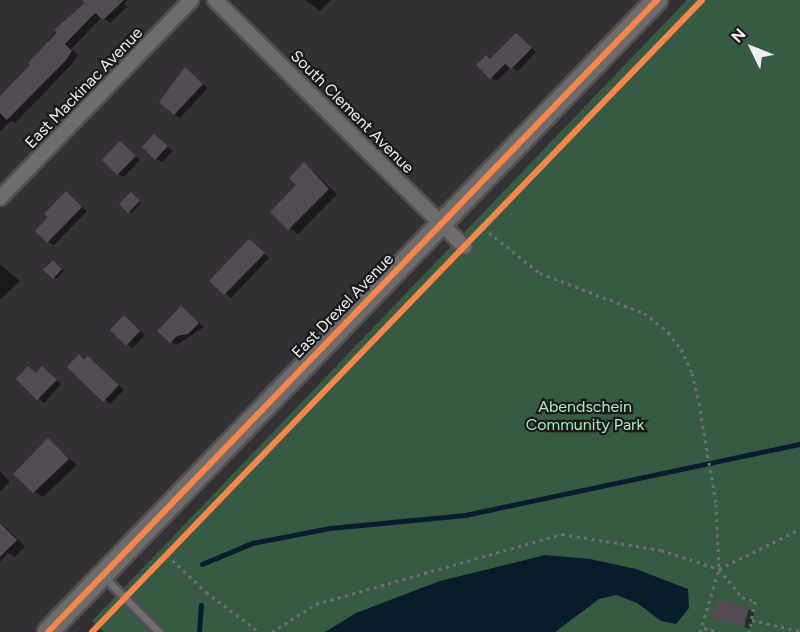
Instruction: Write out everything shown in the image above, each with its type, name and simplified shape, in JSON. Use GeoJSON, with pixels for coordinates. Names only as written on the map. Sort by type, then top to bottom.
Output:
{"type":"FeatureCollection","features":[{"type":"Feature","properties":{"kind":"street","name":"East Mackinac Avenue"},"geometry":{"type":"LineString","coordinates":[[0,198],[191,0]]}},
{"type":"Feature","properties":{"kind":"street","name":"South Clement Avenue"},"geometry":{"type":"LineString","coordinates":[[215,0],[465,247]]}},
{"type":"Feature","properties":{"kind":"street","name":"East Drexel Avenue"},"geometry":{"type":"LineString","coordinates":[[48,632],[657,0]]}},
{"type":"Feature","properties":{"kind":"lane"},"geometry":{"type":"LineString","coordinates":[[102,575],[159,632]]}},
{"type":"Feature","properties":{"kind":"path"},"geometry":{"type":"LineString","coordinates":[[492,219],[483,228],[540,273],[644,313],[668,332],[692,373],[716,504],[718,569],[704,628],[700,632]]}},
{"type":"Feature","properties":{"kind":"path"},"geometry":{"type":"LineString","coordinates":[[718,569],[800,529]]}},
{"type":"Feature","properties":{"kind":"path"},"geometry":{"type":"LineString","coordinates":[[272,632],[316,604],[562,534],[661,550],[718,569],[742,597],[755,601],[749,632]]}},
{"type":"Feature","properties":{"kind":"path"},"geometry":{"type":"LineString","coordinates":[[160,562],[175,546]]}},
{"type":"Feature","properties":{"kind":"path"},"geometry":{"type":"LineString","coordinates":[[167,555],[206,592],[259,632]]}},
{"type":"Feature","properties":{"kind":"path"},"geometry":{"type":"LineString","coordinates":[[752,620],[800,631]]}},
{"type":"Feature","properties":{"kind":"path"},"geometry":{"type":"LineString","coordinates":[[704,628],[720,632]]}},
{"type":"Feature","properties":{"kind":"green space","name":"Abendschein Community Park"},"geometry":{"type":"Polygon","coordinates":[[[687,0],[800,0],[800,632],[104,632],[92,621],[687,0]]]}},
{"type":"Feature","properties":{"kind":"water"},"geometry":{"type":"Polygon","coordinates":[[[545,555],[590,559],[636,569],[688,589],[689,608],[676,624],[661,621],[637,603],[616,595],[599,599],[555,632],[325,632],[356,613],[440,581],[545,555]]]}},
{"type":"Feature","properties":{"kind":"building"},"geometry":{"type":"Polygon","coordinates":[[[82,0],[124,0],[103,20],[95,13],[65,44],[72,51],[66,60],[7,120],[0,113],[0,96],[57,32],[54,30],[85,3],[82,0]]]}},
{"type":"Feature","properties":{"kind":"building"},"geometry":{"type":"Polygon","coordinates":[[[516,33],[532,48],[511,69],[505,64],[490,79],[476,65],[486,55],[490,59],[516,33]]]}},
{"type":"Feature","properties":{"kind":"building"},"geometry":{"type":"Polygon","coordinates":[[[185,67],[203,84],[174,115],[159,102],[185,67]]]}},
{"type":"Feature","properties":{"kind":"building"},"geometry":{"type":"Polygon","coordinates":[[[154,134],[168,146],[155,160],[142,147],[154,134]]]}},
{"type":"Feature","properties":{"kind":"building"},"geometry":{"type":"Polygon","coordinates":[[[120,141],[136,156],[117,175],[102,160],[120,141]]]}},
{"type":"Feature","properties":{"kind":"building"},"geometry":{"type":"Polygon","coordinates":[[[304,162],[329,189],[288,230],[270,212],[296,185],[289,178],[304,162]]]}},
{"type":"Feature","properties":{"kind":"building"},"geometry":{"type":"Polygon","coordinates":[[[66,191],[82,207],[47,243],[35,231],[48,217],[44,214],[66,191]]]}},
{"type":"Feature","properties":{"kind":"building"},"geometry":{"type":"Polygon","coordinates":[[[131,192],[140,201],[128,213],[119,204],[131,192]]]}},
{"type":"Feature","properties":{"kind":"building"},"geometry":{"type":"Polygon","coordinates":[[[249,239],[265,253],[224,295],[209,281],[249,239]]]}},
{"type":"Feature","properties":{"kind":"building"},"geometry":{"type":"Polygon","coordinates":[[[53,260],[62,269],[53,279],[43,270],[53,260]]]}},
{"type":"Feature","properties":{"kind":"building"},"geometry":{"type":"Polygon","coordinates":[[[181,306],[199,323],[188,334],[177,336],[170,343],[157,331],[181,306]]]}},
{"type":"Feature","properties":{"kind":"building"},"geometry":{"type":"Polygon","coordinates":[[[124,315],[140,331],[126,346],[110,330],[124,315]]]}},
{"type":"Feature","properties":{"kind":"building"},"geometry":{"type":"Polygon","coordinates":[[[79,354],[84,359],[88,356],[119,385],[103,402],[67,367],[79,354]]]}},
{"type":"Feature","properties":{"kind":"building"},"geometry":{"type":"Polygon","coordinates":[[[28,366],[36,373],[42,366],[57,380],[37,400],[16,379],[28,366]]]}},
{"type":"Feature","properties":{"kind":"building"},"geometry":{"type":"Polygon","coordinates":[[[48,438],[69,459],[33,493],[13,474],[48,438]]]}},
{"type":"Feature","properties":{"kind":"building"},"geometry":{"type":"Polygon","coordinates":[[[0,523],[17,540],[0,557],[0,523]]]}},
{"type":"Feature","properties":{"kind":"building"},"geometry":{"type":"Polygon","coordinates":[[[717,600],[749,607],[744,627],[712,619],[717,600]]]}},
{"type":"Feature","properties":{"kind":"waterway"},"geometry":{"type":"LineString","coordinates":[[202,564],[252,543],[330,528],[465,515],[800,444]]}},
{"type":"Feature","properties":{"kind":"waterway"},"geometry":{"type":"LineString","coordinates":[[199,632],[201,605]]}},
{"type":"Feature","properties":{"kind":"cycle path"},"geometry":{"type":"LineString","coordinates":[[48,632],[657,0]]}},
{"type":"Feature","properties":{"kind":"cycle path"},"geometry":{"type":"LineString","coordinates":[[92,632],[702,0]]}}]}
